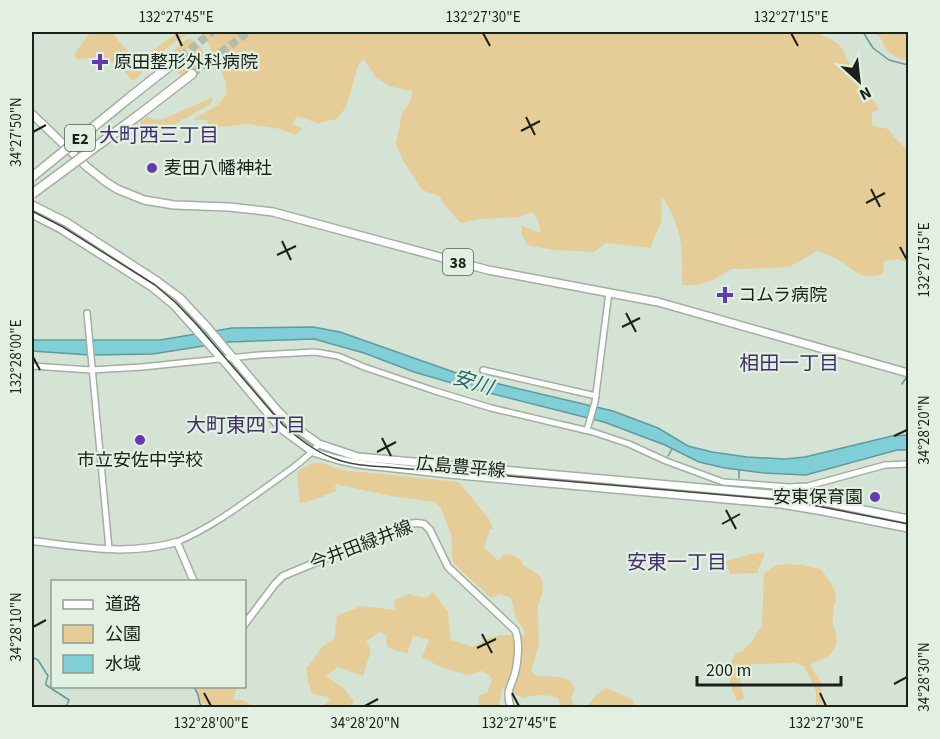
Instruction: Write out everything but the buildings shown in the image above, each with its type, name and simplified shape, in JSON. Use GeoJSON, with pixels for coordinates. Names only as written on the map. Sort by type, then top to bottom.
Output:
{"type":"FeatureCollection","features":[{"type":"Feature","properties":{"kind":"highway","name":"E2"},"geometry":{"type":"LineString","coordinates":[[32,177],[181,57]]}},
{"type":"Feature","properties":{"kind":"highway","name":"E2"},"geometry":{"type":"LineString","coordinates":[[32,194],[192,74]]}},
{"type":"Feature","properties":{"kind":"main road","name":"38"},"geometry":{"type":"LineString","coordinates":[[32,114],[87,167],[106,182],[144,200],[174,205],[237,207],[273,212],[488,270],[666,304],[909,373]]}},
{"type":"Feature","properties":{"kind":"main road","name":"広島豊平線"},"geometry":{"type":"LineString","coordinates":[[32,205],[66,222],[180,298],[277,410],[291,424],[319,444],[358,457],[781,495],[909,519]]}},
{"type":"Feature","properties":{"kind":"main road","name":"広島豊平線"},"geometry":{"type":"LineString","coordinates":[[32,214],[61,229],[152,287],[174,305],[283,430],[313,452],[336,459],[459,475],[781,504],[909,528]]}},
{"type":"Feature","properties":{"kind":"main road","name":"今井田緑井線"},"geometry":{"type":"LineString","coordinates":[[246,622],[275,584],[284,576],[408,524],[417,522],[424,524],[433,534],[448,567],[516,630],[518,637],[516,671],[507,699],[511,708]]}},
{"type":"Feature","properties":{"kind":"main road"},"geometry":{"type":"LineString","coordinates":[[32,541],[123,550],[157,548],[177,542],[193,580]]}},
{"type":"Feature","properties":{"kind":"street"},"geometry":{"type":"LineString","coordinates":[[587,429],[596,397],[609,292]]}},
{"type":"Feature","properties":{"kind":"street"},"geometry":{"type":"LineString","coordinates":[[87,313],[109,549]]}},
{"type":"Feature","properties":{"kind":"street"},"geometry":{"type":"LineString","coordinates":[[32,366],[142,367],[232,356],[315,352],[338,356],[364,367],[490,408],[587,429],[723,482],[789,487],[807,486],[885,465],[909,464]]}},
{"type":"Feature","properties":{"kind":"street"},"geometry":{"type":"LineString","coordinates":[[483,370],[596,397]]}},
{"type":"Feature","properties":{"kind":"street"},"geometry":{"type":"LineString","coordinates":[[177,542],[213,524],[295,466],[313,452],[319,444]]}},
{"type":"Feature","properties":{"kind":"green space"},"geometry":{"type":"Polygon","coordinates":[[[90,32],[122,32],[116,33],[118,40],[130,52],[143,59],[180,32],[188,34],[166,49],[135,80],[131,80],[119,66],[110,61],[93,58],[78,60],[75,57],[90,32]]]}},
{"type":"Feature","properties":{"kind":"green space"},"geometry":{"type":"Polygon","coordinates":[[[201,32],[817,32],[841,47],[859,83],[877,106],[879,110],[872,112],[872,125],[888,129],[908,150],[908,263],[898,259],[884,261],[883,274],[869,276],[817,251],[791,266],[731,269],[712,281],[682,285],[680,239],[674,218],[662,197],[661,222],[650,248],[606,243],[594,252],[553,250],[527,245],[522,235],[521,225],[537,232],[541,231],[533,212],[520,217],[481,219],[461,223],[439,196],[422,190],[403,161],[396,144],[402,113],[411,101],[412,91],[392,87],[376,78],[364,59],[358,65],[346,107],[337,119],[318,123],[296,117],[293,124],[302,129],[295,135],[281,129],[248,124],[210,128],[207,120],[193,120],[219,104],[227,93],[226,82],[201,32]]]}},
{"type":"Feature","properties":{"kind":"green space"},"geometry":{"type":"Polygon","coordinates":[[[865,32],[908,32],[908,60],[892,55],[876,34],[865,32]]]}},
{"type":"Feature","properties":{"kind":"green space"},"geometry":{"type":"Polygon","coordinates":[[[190,38],[201,48],[212,71],[204,63],[182,77],[176,71],[191,57],[189,49],[175,54],[155,69],[182,42],[190,38]]]}},
{"type":"Feature","properties":{"kind":"green space"},"geometry":{"type":"Polygon","coordinates":[[[210,98],[213,101],[209,105],[161,132],[149,132],[140,123],[147,118],[157,120],[168,117],[210,98]]]}},
{"type":"Feature","properties":{"kind":"green space"},"geometry":{"type":"Polygon","coordinates":[[[312,463],[322,463],[342,470],[459,482],[489,519],[493,529],[490,529],[484,547],[498,561],[503,555],[511,554],[542,579],[543,590],[538,606],[539,645],[531,670],[536,676],[560,677],[571,681],[575,689],[571,698],[574,707],[560,707],[559,699],[550,696],[537,695],[523,698],[502,688],[499,706],[501,707],[478,707],[479,695],[487,693],[492,680],[489,675],[482,671],[467,675],[440,667],[422,657],[429,640],[413,636],[407,654],[387,647],[386,635],[379,632],[366,642],[371,650],[363,676],[338,667],[326,676],[343,688],[354,701],[350,707],[322,707],[330,699],[312,694],[306,669],[323,646],[334,639],[337,616],[361,606],[395,610],[394,601],[408,594],[426,598],[433,592],[448,612],[451,640],[473,647],[488,638],[502,635],[525,635],[515,617],[511,598],[501,594],[491,598],[453,563],[451,534],[441,508],[434,502],[335,484],[336,491],[300,503],[297,472],[312,463]]]}},
{"type":"Feature","properties":{"kind":"green space"},"geometry":{"type":"Polygon","coordinates":[[[765,552],[760,567],[758,567],[758,573],[730,574],[726,561],[765,552]]]}},
{"type":"Feature","properties":{"kind":"green space"},"geometry":{"type":"Polygon","coordinates":[[[788,564],[821,569],[836,597],[833,609],[835,647],[826,657],[810,665],[821,682],[822,707],[816,707],[816,691],[805,667],[796,663],[752,664],[740,680],[744,698],[742,700],[737,701],[729,682],[731,662],[736,653],[742,652],[762,625],[764,573],[777,565],[788,564]]]}},
{"type":"Feature","properties":{"kind":"green space"},"geometry":{"type":"Polygon","coordinates":[[[196,688],[237,688],[233,700],[244,700],[254,707],[213,707],[199,702],[196,688]]]}},
{"type":"Feature","properties":{"kind":"green space"},"geometry":{"type":"Polygon","coordinates":[[[607,688],[633,700],[635,707],[587,707],[598,694],[607,688]]]}},
{"type":"Feature","properties":{"kind":"water","name":"安川"},"geometry":{"type":"Polygon","coordinates":[[[313,327],[340,332],[465,376],[613,411],[658,428],[688,446],[712,452],[785,459],[805,457],[892,436],[908,435],[908,450],[897,450],[806,475],[725,468],[699,462],[665,445],[604,422],[469,388],[314,339],[228,342],[153,354],[90,355],[32,351],[32,340],[160,340],[232,328],[313,327]]]}},
{"type":"Feature","properties":{"kind":"waterway"},"geometry":{"type":"LineString","coordinates":[[863,32],[873,48],[889,60],[908,65]]}},
{"type":"Feature","properties":{"kind":"waterway"},"geometry":{"type":"LineString","coordinates":[[902,384],[906,378]]}},
{"type":"Feature","properties":{"kind":"waterway"},"geometry":{"type":"LineString","coordinates":[[668,456],[672,449]]}},
{"type":"Feature","properties":{"kind":"waterway"},"geometry":{"type":"LineString","coordinates":[[739,470],[739,478]]}},
{"type":"Feature","properties":{"kind":"waterway"},"geometry":{"type":"LineString","coordinates":[[32,657],[38,660],[48,676],[46,685],[69,700],[66,708]]}},
{"type":"Feature","properties":{"kind":"waterway"},"geometry":{"type":"LineString","coordinates":[[195,688],[200,704],[204,708]]}},
{"type":"Feature","properties":{"kind":"tunnel"},"geometry":{"type":"LineString","coordinates":[[181,57],[212,32]]}},
{"type":"Feature","properties":{"kind":"tunnel"},"geometry":{"type":"LineString","coordinates":[[192,74],[248,32]]}},
{"type":"Feature","properties":{"kind":"tram line"},"geometry":{"type":"LineString","coordinates":[[32,211],[63,227],[155,285],[197,325],[283,425],[313,448],[339,460],[366,466],[475,473],[770,499],[908,524]]}},
{"type":"Feature","properties":{"kind":"place","name":"原田整形外科病院"},"geometry":{"type":"Point","coordinates":[100,62]}},
{"type":"Feature","properties":{"kind":"place","name":"麦田八幡神社"},"geometry":{"type":"Point","coordinates":[152,168]}},
{"type":"Feature","properties":{"kind":"place","name":"コムラ病院"},"geometry":{"type":"Point","coordinates":[725,295]}},
{"type":"Feature","properties":{"kind":"place","name":"市立安佐中学校"},"geometry":{"type":"Point","coordinates":[140,440]}},
{"type":"Feature","properties":{"kind":"place","name":"安東保育園"},"geometry":{"type":"Point","coordinates":[875,497]}},
{"type":"Feature","properties":{"kind":"district","name":"大町西三丁目"},"geometry":{"type":"Point","coordinates":[159,135]}},
{"type":"Feature","properties":{"kind":"district","name":"相田一丁目"},"geometry":{"type":"Point","coordinates":[789,363]}},
{"type":"Feature","properties":{"kind":"district","name":"大町東四丁目"},"geometry":{"type":"Point","coordinates":[246,425]}},
{"type":"Feature","properties":{"kind":"district","name":"安東一丁目"},"geometry":{"type":"Point","coordinates":[677,562]}}]}
